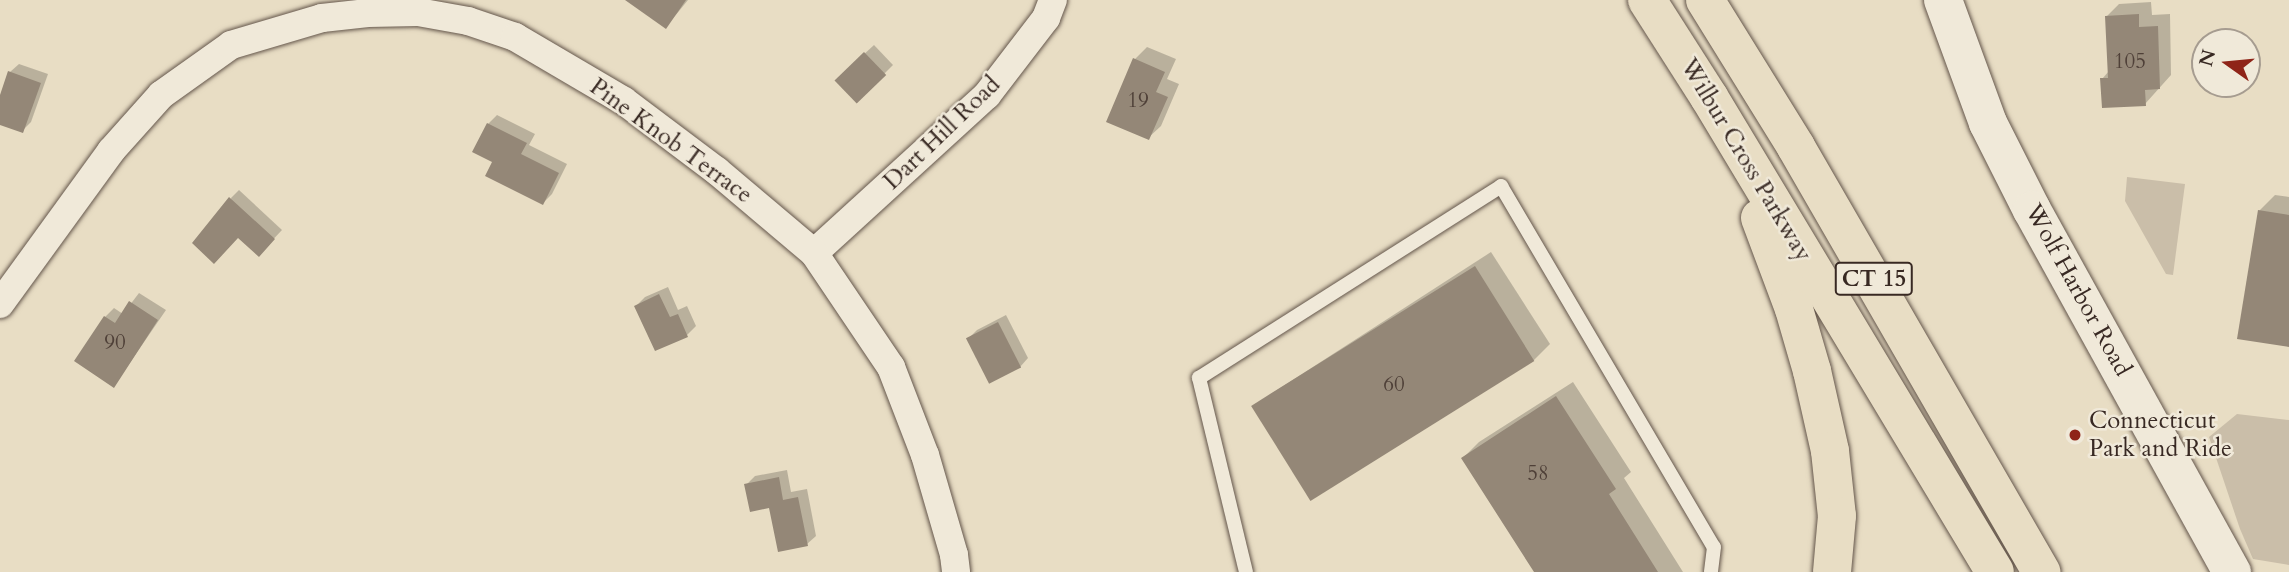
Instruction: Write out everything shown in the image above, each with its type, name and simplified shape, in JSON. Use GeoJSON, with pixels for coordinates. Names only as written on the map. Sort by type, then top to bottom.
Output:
{"type":"FeatureCollection","features":[{"type":"Feature","properties":{"kind":"highway","name":"Wilbur Cross Parkway"},"geometry":{"type":"LineString","coordinates":[[1647,0],[1709,97],[1995,572]]}},
{"type":"Feature","properties":{"kind":"highway","name":"Wilbur Cross Parkway"},"geometry":{"type":"LineString","coordinates":[[1705,0],[1811,172],[2041,569]]}},
{"type":"Feature","properties":{"kind":"highway"},"geometry":{"type":"LineString","coordinates":[[1709,97],[1777,256],[1812,371],[1835,486],[1837,526],[1832,572]]}},
{"type":"Feature","properties":{"kind":"street","name":"Dart Hill Road"},"geometry":{"type":"LineString","coordinates":[[814,253],[987,95],[1046,18],[1053,0]]}},
{"type":"Feature","properties":{"kind":"street","name":"Wolf Harbor Road"},"geometry":{"type":"LineString","coordinates":[[1943,0],[1988,123],[2019,185],[2232,572]]}},
{"type":"Feature","properties":{"kind":"street","name":"Pine Knob Terrace"},"geometry":{"type":"LineString","coordinates":[[0,304],[111,151],[161,95],[231,46],[322,18],[368,13],[418,12],[468,21],[515,37],[624,101],[717,171],[814,253],[891,368],[925,454],[954,555],[956,572]]}},
{"type":"Feature","properties":{"kind":"lane"},"geometry":{"type":"LineString","coordinates":[[1246,572],[1199,378],[1501,186],[1714,547],[1711,572]]}},
{"type":"Feature","properties":{"kind":"shaded area"},"geometry":{"type":"Polygon","coordinates":[[[2127,177],[2185,184],[2173,275],[2166,274],[2125,201],[2127,177]]]}},
{"type":"Feature","properties":{"kind":"shaded area"},"geometry":{"type":"Polygon","coordinates":[[[2237,414],[2289,420],[2289,565],[2253,559],[2240,529],[2209,437],[2237,414]]]}},
{"type":"Feature","properties":{"kind":"building"},"geometry":{"type":"Polygon","coordinates":[[[625,0],[686,0],[666,29],[625,0]]]}},
{"type":"Feature","properties":{"kind":"building"},"geometry":{"type":"Polygon","coordinates":[[[2139,14],[2139,27],[2158,26],[2160,89],[2145,90],[2146,106],[2102,108],[2100,78],[2108,78],[2105,16],[2139,14]]]}},
{"type":"Feature","properties":{"kind":"building"},"geometry":{"type":"Polygon","coordinates":[[[864,52],[886,75],[857,103],[835,80],[864,52]]]}},
{"type":"Feature","properties":{"kind":"building"},"geometry":{"type":"Polygon","coordinates":[[[1133,58],[1165,72],[1156,92],[1168,97],[1149,140],[1106,122],[1133,58]]]}},
{"type":"Feature","properties":{"kind":"building"},"geometry":{"type":"Polygon","coordinates":[[[8,71],[41,83],[23,133],[0,125],[0,95],[8,71]]]}},
{"type":"Feature","properties":{"kind":"building"},"geometry":{"type":"Polygon","coordinates":[[[487,123],[527,143],[521,154],[559,173],[543,205],[485,176],[492,162],[472,152],[487,123]]]}},
{"type":"Feature","properties":{"kind":"building"},"geometry":{"type":"Polygon","coordinates":[[[229,197],[275,239],[259,257],[238,238],[214,264],[192,243],[229,197]]]}},
{"type":"Feature","properties":{"kind":"building"},"geometry":{"type":"Polygon","coordinates":[[[2258,210],[2289,215],[2289,347],[2237,339],[2258,210]]]}},
{"type":"Feature","properties":{"kind":"building"},"geometry":{"type":"Polygon","coordinates":[[[1475,266],[1534,361],[1310,501],[1251,406],[1475,266]]]}},
{"type":"Feature","properties":{"kind":"building"},"geometry":{"type":"Polygon","coordinates":[[[659,294],[670,317],[678,314],[688,337],[655,351],[634,306],[659,294]]]}},
{"type":"Feature","properties":{"kind":"building"},"geometry":{"type":"Polygon","coordinates":[[[129,301],[158,320],[114,388],[74,361],[104,316],[115,323],[129,301]]]}},
{"type":"Feature","properties":{"kind":"building"},"geometry":{"type":"Polygon","coordinates":[[[998,322],[1021,367],[989,384],[966,338],[998,322]]]}},
{"type":"Feature","properties":{"kind":"building"},"geometry":{"type":"Polygon","coordinates":[[[1556,396],[1616,489],[1609,494],[1658,572],[1534,572],[1461,458],[1556,396]]]}},
{"type":"Feature","properties":{"kind":"building"},"geometry":{"type":"Polygon","coordinates":[[[779,477],[783,500],[798,497],[808,546],[778,552],[769,508],[750,512],[744,484],[779,477]]]}},
{"type":"Feature","properties":{"kind":"place","name":"Connecticut Park and Ride"},"geometry":{"type":"Point","coordinates":[2075,435]}}]}
